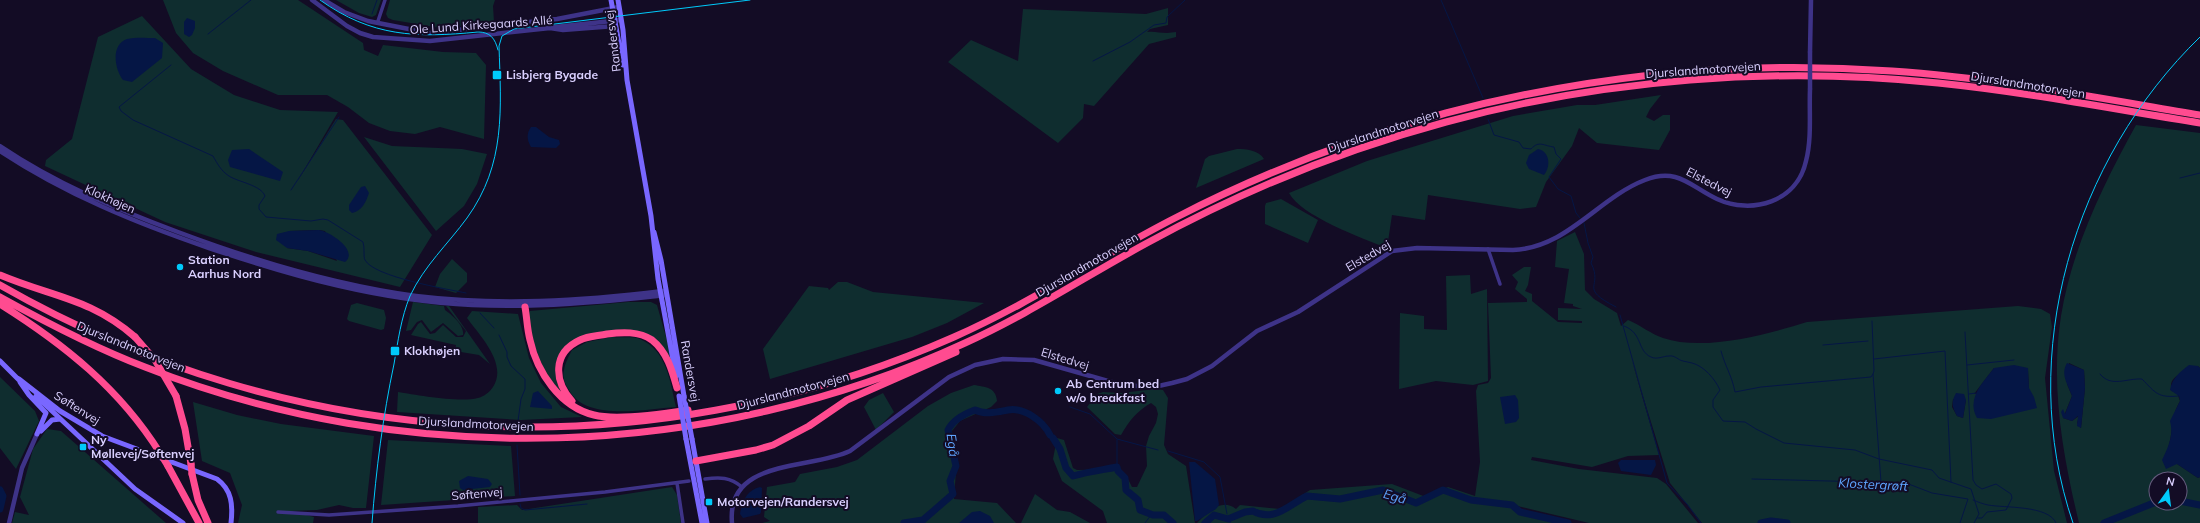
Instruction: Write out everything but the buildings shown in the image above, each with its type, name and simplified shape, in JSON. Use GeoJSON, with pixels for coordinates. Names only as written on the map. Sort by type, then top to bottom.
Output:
{"type":"FeatureCollection","features":[{"type":"Feature","properties":{"kind":"highway","name":"Djurslandmotorvejen"},"geometry":{"type":"LineString","coordinates":[[0,285],[81,328],[182,369],[293,402],[379,417],[467,426],[585,426],[688,415],[769,399],[869,370],[956,336],[1035,296],[1176,217],[1268,175],[1349,144],[1405,125],[1532,93],[1622,79],[1713,70],[1786,67],[1845,68],[1977,79],[2200,115]]}},
{"type":"Feature","properties":{"kind":"highway","name":"Djurslandmotorvejen"},"geometry":{"type":"LineString","coordinates":[[0,297],[74,336],[147,368],[261,404],[323,418],[393,430],[466,436],[545,438],[658,430],[734,418],[797,403],[842,390],[913,365],[993,330],[1061,294],[1108,265],[1181,224],[1232,199],[1312,166],[1367,146],[1448,121],[1528,103],[1579,93],[1712,78],[1786,76],[1860,77],[1977,88],[2200,123]]}},
{"type":"Feature","properties":{"kind":"highway"},"geometry":{"type":"LineString","coordinates":[[0,276],[86,304],[109,317],[135,337],[155,360],[176,396],[185,429],[192,474],[198,500],[208,523]]}},
{"type":"Feature","properties":{"kind":"highway"},"geometry":{"type":"LineString","coordinates":[[693,462],[756,450],[773,445],[809,426],[847,400],[950,356],[995,333],[1061,294]]}},
{"type":"Feature","properties":{"kind":"highway"},"geometry":{"type":"LineString","coordinates":[[0,304],[56,341],[88,366],[131,412],[168,466],[199,523]]}},
{"type":"Feature","properties":{"kind":"highway"},"geometry":{"type":"LineString","coordinates":[[525,304],[533,351],[542,371],[559,395],[571,405],[583,412],[595,415],[617,416],[680,411],[769,399]]}},
{"type":"Feature","properties":{"kind":"highway"},"geometry":{"type":"LineString","coordinates":[[617,416],[596,413],[583,408],[573,402],[561,387],[558,370],[560,361],[571,345],[581,340],[612,334],[628,333],[642,335],[650,339],[662,350],[670,363],[678,388]]}},
{"type":"Feature","properties":{"kind":"main road","name":"Randersvej"},"geometry":{"type":"LineString","coordinates":[[611,0],[627,80],[652,222],[667,293],[702,523]]}},
{"type":"Feature","properties":{"kind":"main road","name":"Randersvej"},"geometry":{"type":"LineString","coordinates":[[618,0],[627,80]]}},
{"type":"Feature","properties":{"kind":"main road","name":"Randersvej"},"geometry":{"type":"LineString","coordinates":[[652,222],[660,293],[678,388],[682,396]]}},
{"type":"Feature","properties":{"kind":"main road","name":"Søftenvej"},"geometry":{"type":"LineString","coordinates":[[0,361],[135,489],[183,523]]}},
{"type":"Feature","properties":{"kind":"main road","name":"Søftenvej"},"geometry":{"type":"LineString","coordinates":[[19,379],[60,411],[102,436],[217,479],[227,489],[231,498],[231,523]]}},
{"type":"Feature","properties":{"kind":"main road"},"geometry":{"type":"LineString","coordinates":[[19,379],[29,395],[46,413],[37,434]]}},
{"type":"Feature","properties":{"kind":"main road"},"geometry":{"type":"LineString","coordinates":[[37,434],[52,420],[56,418],[61,420]]}},
{"type":"Feature","properties":{"kind":"main road","name":"Randersvej"},"geometry":{"type":"LineString","coordinates":[[693,462],[707,523]]}},
{"type":"Feature","properties":{"kind":"street","name":"Ole Lund Kirkegaards Allé"},"geometry":{"type":"LineString","coordinates":[[312,0],[346,26],[360,34],[373,37],[430,41],[550,28],[615,23],[621,20]]}},
{"type":"Feature","properties":{"kind":"street","name":"Ole Lund Kirkegaards Allé"},"geometry":{"type":"LineString","coordinates":[[324,0],[368,21],[429,33],[443,33],[557,19],[619,7]]}},
{"type":"Feature","properties":{"kind":"street"},"geometry":{"type":"LineString","coordinates":[[378,22],[385,0]]}},
{"type":"Feature","properties":{"kind":"street","name":"Elstedvej"},"geometry":{"type":"LineString","coordinates":[[732,523],[734,501],[742,487],[758,474],[832,458],[850,451],[949,377],[975,365],[1004,359],[1034,360],[1122,385],[1154,387],[1186,379],[1212,366],[1257,332],[1298,312],[1392,251],[1417,248],[1516,250],[1556,238],[1626,189],[1646,179],[1660,177],[1674,177],[1688,180],[1716,198],[1738,206],[1756,206],[1771,202],[1792,188],[1804,169],[1808,148],[1811,0]]}},
{"type":"Feature","properties":{"kind":"street","name":"Klokhøjen"},"geometry":{"type":"LineString","coordinates":[[0,146],[57,180],[113,207],[192,237],[299,272],[375,290],[417,296],[525,304]]}},
{"type":"Feature","properties":{"kind":"street","name":"Klokhøjen"},"geometry":{"type":"LineString","coordinates":[[0,151],[35,173],[99,206],[194,242],[271,268],[336,286],[396,297],[457,304],[591,303],[667,293]]}},
{"type":"Feature","properties":{"kind":"street"},"geometry":{"type":"LineString","coordinates":[[1488,249],[1500,284]]}},
{"type":"Feature","properties":{"kind":"street"},"geometry":{"type":"LineString","coordinates":[[9,523],[22,468],[37,434]]}},
{"type":"Feature","properties":{"kind":"street"},"geometry":{"type":"LineString","coordinates":[[705,479],[724,478],[734,481],[742,487]]}},
{"type":"Feature","properties":{"kind":"street","name":"Søftenvej"},"geometry":{"type":"LineString","coordinates":[[278,512],[329,515],[458,506],[605,492],[689,481]]}},
{"type":"Feature","properties":{"kind":"street"},"geometry":{"type":"LineString","coordinates":[[677,483],[683,523]]}},
{"type":"Feature","properties":{"kind":"green space"},"geometry":{"type":"Polygon","coordinates":[[[163,0],[298,0],[363,43],[364,50],[378,56],[383,45],[443,52],[476,53],[486,65],[484,139],[440,127],[415,134],[390,131],[369,123],[348,107],[327,95],[278,95],[223,71],[193,53],[176,33],[163,0]]]}},
{"type":"Feature","properties":{"kind":"green space"},"geometry":{"type":"Polygon","coordinates":[[[336,0],[381,0],[376,15],[372,17],[359,13],[336,0]]]}},
{"type":"Feature","properties":{"kind":"green space"},"geometry":{"type":"Polygon","coordinates":[[[390,0],[495,0],[493,6],[494,22],[441,28],[393,20],[388,18],[386,14],[390,0]]]}},
{"type":"Feature","properties":{"kind":"green space"},"geometry":{"type":"Polygon","coordinates":[[[1168,8],[1168,25],[1150,29],[1147,32],[1176,32],[1176,37],[1149,44],[1094,106],[1084,104],[1083,118],[1058,143],[948,62],[971,40],[1018,61],[1023,9],[1146,14],[1168,8]]]}},
{"type":"Feature","properties":{"kind":"green space"},"geometry":{"type":"Polygon","coordinates":[[[142,16],[191,69],[234,95],[280,110],[338,112],[297,182],[336,119],[343,120],[432,235],[400,287],[256,252],[165,222],[45,166],[46,160],[72,139],[98,37],[142,16]],[[289,231],[287,248],[308,251],[337,261],[325,231],[289,231]]]}},
{"type":"Feature","properties":{"kind":"green space"},"geometry":{"type":"Polygon","coordinates":[[[1661,95],[1650,109],[1646,117],[1654,121],[1663,115],[1670,115],[1670,130],[1659,150],[1597,143],[1579,128],[1572,146],[1546,182],[1536,207],[1520,209],[1428,195],[1425,220],[1392,215],[1387,248],[1319,218],[1296,202],[1289,193],[1367,161],[1513,116],[1577,105],[1595,105],[1661,95]]]}},
{"type":"Feature","properties":{"kind":"green space"},"geometry":{"type":"Polygon","coordinates":[[[2136,125],[2200,133],[2200,368],[2198,366],[2183,372],[2172,381],[2172,391],[2177,393],[2180,401],[2173,419],[2168,448],[2177,464],[2188,471],[2148,471],[2148,511],[2188,511],[2188,471],[2198,478],[2200,477],[2200,523],[2079,523],[2063,447],[2058,395],[2058,342],[2061,316],[2073,266],[2090,218],[2136,125]],[[2069,363],[2067,384],[2072,396],[2063,418],[2072,421],[2079,416],[2077,423],[2081,428],[2085,388],[2084,370],[2069,363]]]}},
{"type":"Feature","properties":{"kind":"green space"},"geometry":{"type":"Polygon","coordinates":[[[364,137],[392,146],[462,149],[487,154],[477,184],[464,206],[436,231],[364,137]]]}},
{"type":"Feature","properties":{"kind":"green space"},"geometry":{"type":"Polygon","coordinates":[[[1237,149],[1256,152],[1264,159],[1196,188],[1205,159],[1209,156],[1237,149]]]}},
{"type":"Feature","properties":{"kind":"green space"},"geometry":{"type":"Polygon","coordinates":[[[1281,199],[1318,220],[1308,243],[1265,224],[1266,203],[1281,199]]]}},
{"type":"Feature","properties":{"kind":"green space"},"geometry":{"type":"Polygon","coordinates":[[[1575,232],[1584,254],[1585,290],[1594,299],[1617,313],[1621,326],[1628,320],[1663,338],[1679,342],[1697,343],[1736,340],[1774,332],[1807,322],[2018,306],[2041,309],[2050,314],[2052,327],[2045,378],[2054,471],[2067,523],[1702,523],[1670,483],[1632,361],[1659,455],[1628,456],[1592,467],[1532,457],[1531,460],[1579,469],[1657,478],[1666,484],[1698,523],[1589,523],[1513,505],[1520,512],[1568,523],[1197,523],[1210,511],[1220,506],[1225,505],[1236,509],[1240,505],[1280,509],[1310,490],[1392,484],[1426,497],[1448,487],[1475,496],[1480,462],[1476,391],[1478,385],[1488,383],[1491,378],[1488,303],[1527,302],[1527,299],[1515,289],[1518,282],[1512,275],[1524,267],[1531,267],[1528,285],[1525,291],[1532,294],[1532,301],[1558,322],[1582,323],[1582,321],[1558,320],[1558,308],[1582,309],[1573,306],[1573,304],[1564,303],[1569,269],[1555,267],[1557,241],[1575,232]],[[1994,368],[1974,394],[2029,388],[2028,371],[1994,368]],[[1953,399],[1952,407],[1957,416],[1963,418],[1966,400],[1953,399]]]}},
{"type":"Feature","properties":{"kind":"green space"},"geometry":{"type":"Polygon","coordinates":[[[452,259],[467,273],[467,282],[456,293],[435,287],[440,274],[452,259]]]}},
{"type":"Feature","properties":{"kind":"green space"},"geometry":{"type":"Polygon","coordinates":[[[1470,275],[1471,294],[1487,289],[1488,381],[1473,385],[1436,381],[1399,389],[1400,313],[1424,316],[1424,329],[1447,330],[1446,276],[1470,275]]]}},
{"type":"Feature","properties":{"kind":"green space"},"geometry":{"type":"Polygon","coordinates":[[[838,282],[847,282],[873,292],[984,303],[947,323],[912,337],[770,379],[763,349],[809,286],[828,288],[829,290],[838,282]]]}},
{"type":"Feature","properties":{"kind":"green space"},"geometry":{"type":"Polygon","coordinates":[[[413,302],[444,306],[445,310],[460,324],[463,335],[458,336],[443,323],[431,332],[422,320],[417,322],[411,330],[406,331],[413,302]]]}},
{"type":"Feature","properties":{"kind":"green space"},"geometry":{"type":"Polygon","coordinates":[[[628,302],[651,302],[657,305],[673,362],[659,343],[624,331],[565,347],[557,380],[561,393],[548,376],[541,363],[531,334],[529,324],[530,311],[628,302]]]}},
{"type":"Feature","properties":{"kind":"green space"},"geometry":{"type":"Polygon","coordinates":[[[357,303],[384,310],[386,318],[384,329],[381,330],[349,321],[347,319],[351,305],[357,303]]]}},
{"type":"Feature","properties":{"kind":"green space"},"geometry":{"type":"Polygon","coordinates":[[[446,306],[449,306],[490,364],[479,355],[455,351],[456,345],[411,335],[421,322],[430,334],[435,333],[443,325],[456,337],[463,337],[466,331],[446,306]]]}},
{"type":"Feature","properties":{"kind":"green space"},"geometry":{"type":"Polygon","coordinates":[[[472,311],[518,314],[529,358],[541,383],[561,407],[582,417],[521,420],[397,412],[398,392],[461,400],[482,397],[492,389],[497,378],[495,360],[485,342],[467,318],[472,311]]]}},
{"type":"Feature","properties":{"kind":"green space"},"geometry":{"type":"Polygon","coordinates":[[[612,337],[637,338],[649,344],[656,351],[666,368],[676,407],[633,411],[602,410],[577,400],[566,385],[563,376],[565,365],[572,350],[587,342],[612,337]]]}},
{"type":"Feature","properties":{"kind":"green space"},"geometry":{"type":"Polygon","coordinates":[[[0,377],[35,411],[39,421],[16,469],[0,448],[0,377]]]}},
{"type":"Feature","properties":{"kind":"green space"},"geometry":{"type":"Polygon","coordinates":[[[974,385],[986,387],[992,390],[995,393],[997,401],[991,407],[960,421],[952,431],[957,457],[954,499],[997,503],[1016,523],[762,523],[770,521],[764,517],[767,487],[795,482],[800,474],[837,467],[857,460],[928,406],[951,393],[974,385]]]}},
{"type":"Feature","properties":{"kind":"green space"},"geometry":{"type":"Polygon","coordinates":[[[1155,389],[1163,390],[1168,398],[1164,445],[1168,454],[1186,466],[1195,523],[1107,523],[1103,511],[1062,481],[1053,459],[1057,438],[1064,440],[1073,468],[1077,470],[1120,469],[1127,477],[1132,487],[1137,487],[1147,466],[1146,446],[1149,436],[1156,423],[1158,414],[1156,407],[1151,403],[1137,413],[1121,435],[1115,434],[1087,407],[1097,394],[1103,392],[1121,393],[1155,389]]]}},
{"type":"Feature","properties":{"kind":"green space"},"geometry":{"type":"Polygon","coordinates":[[[883,393],[894,412],[876,430],[864,407],[869,400],[883,393]]]}},
{"type":"Feature","properties":{"kind":"green space"},"geometry":{"type":"Polygon","coordinates":[[[193,402],[237,415],[281,424],[374,436],[366,508],[353,508],[339,505],[317,510],[291,511],[314,517],[313,523],[238,523],[242,505],[230,473],[202,461],[193,402]]]}},
{"type":"Feature","properties":{"kind":"green space"},"geometry":{"type":"Polygon","coordinates":[[[47,429],[61,431],[166,523],[12,523],[15,512],[29,515],[20,497],[33,449],[47,429]]]}},
{"type":"Feature","properties":{"kind":"green space"},"geometry":{"type":"Polygon","coordinates":[[[388,440],[511,446],[515,496],[381,505],[388,440]]]}},
{"type":"Feature","properties":{"kind":"green space"},"geometry":{"type":"Polygon","coordinates":[[[672,487],[677,495],[681,523],[478,523],[478,507],[517,505],[522,510],[672,487]]]}},
{"type":"Feature","properties":{"kind":"green space"},"geometry":{"type":"Polygon","coordinates":[[[1035,494],[1057,510],[1070,512],[1090,523],[1021,523],[1035,494]]]}},
{"type":"Feature","properties":{"kind":"water"},"geometry":{"type":"Polygon","coordinates":[[[187,18],[195,21],[195,28],[192,35],[189,37],[184,34],[184,22],[187,18]]]}},
{"type":"Feature","properties":{"kind":"water"},"geometry":{"type":"Polygon","coordinates":[[[155,38],[163,43],[162,58],[132,82],[123,80],[116,64],[116,52],[118,47],[127,39],[155,38]]]}},
{"type":"Feature","properties":{"kind":"water"},"geometry":{"type":"Polygon","coordinates":[[[531,127],[536,127],[549,137],[559,140],[560,144],[556,148],[531,147],[528,132],[531,127]]]}},
{"type":"Feature","properties":{"kind":"water"},"geometry":{"type":"Polygon","coordinates":[[[249,149],[283,172],[280,181],[230,167],[228,160],[232,150],[249,149]]]}},
{"type":"Feature","properties":{"kind":"water"},"geometry":{"type":"Polygon","coordinates":[[[1538,149],[1545,153],[1548,160],[1548,168],[1544,175],[1529,169],[1526,163],[1529,155],[1538,149]]]}},
{"type":"Feature","properties":{"kind":"water"},"geometry":{"type":"Polygon","coordinates":[[[365,186],[369,193],[366,200],[361,208],[352,213],[349,210],[349,205],[361,187],[365,186]]]}},
{"type":"Feature","properties":{"kind":"water"},"geometry":{"type":"Polygon","coordinates":[[[319,230],[330,234],[342,243],[349,253],[345,262],[308,251],[287,248],[276,240],[277,234],[289,231],[319,230]]]}},
{"type":"Feature","properties":{"kind":"water"},"geometry":{"type":"Polygon","coordinates":[[[2067,363],[2084,370],[2085,388],[2081,428],[2077,426],[2078,416],[2072,421],[2063,418],[2061,412],[2063,409],[2065,414],[2072,396],[2064,376],[2067,363]]]}},
{"type":"Feature","properties":{"kind":"water"},"geometry":{"type":"Polygon","coordinates":[[[2014,365],[2028,368],[2029,388],[2034,397],[2037,408],[1991,419],[1977,418],[1973,404],[1977,391],[1981,385],[1994,368],[2014,365]]]}},
{"type":"Feature","properties":{"kind":"water"},"geometry":{"type":"Polygon","coordinates":[[[2189,365],[2198,366],[2200,368],[2200,477],[2198,478],[2177,464],[2166,469],[2162,460],[2171,436],[2170,421],[2180,401],[2179,396],[2170,390],[2173,382],[2189,365]]]}},
{"type":"Feature","properties":{"kind":"water"},"geometry":{"type":"Polygon","coordinates":[[[538,391],[552,406],[552,409],[530,407],[533,393],[538,391]]]}},
{"type":"Feature","properties":{"kind":"water"},"geometry":{"type":"Polygon","coordinates":[[[1956,393],[1964,394],[1966,400],[1963,418],[1957,416],[1953,407],[1953,399],[1956,393]]]}},
{"type":"Feature","properties":{"kind":"water"},"geometry":{"type":"Polygon","coordinates":[[[1515,395],[1518,400],[1519,418],[1516,422],[1505,424],[1500,397],[1515,395]]]}},
{"type":"Feature","properties":{"kind":"water"},"geometry":{"type":"Polygon","coordinates":[[[1621,460],[1655,460],[1656,465],[1651,475],[1621,471],[1618,463],[1621,460]]]}},
{"type":"Feature","properties":{"kind":"water"},"geometry":{"type":"Polygon","coordinates":[[[1189,462],[1195,462],[1215,479],[1219,505],[1216,509],[1197,521],[1195,521],[1189,462]]]}},
{"type":"Feature","properties":{"kind":"water"},"geometry":{"type":"Polygon","coordinates":[[[468,476],[488,479],[492,484],[490,487],[463,490],[460,488],[459,481],[468,476]]]}},
{"type":"Feature","properties":{"kind":"water"},"geometry":{"type":"Polygon","coordinates":[[[755,488],[762,488],[760,514],[743,518],[740,514],[742,505],[748,493],[755,488]]]}},
{"type":"Feature","properties":{"kind":"water"},"geometry":{"type":"Polygon","coordinates":[[[980,511],[990,516],[994,523],[959,523],[972,512],[980,511]]]}},
{"type":"Feature","properties":{"kind":"waterway"},"geometry":{"type":"LineString","coordinates":[[208,34],[251,0]]}},
{"type":"Feature","properties":{"kind":"waterway"},"geometry":{"type":"LineString","coordinates":[[372,14],[377,0]]}},
{"type":"Feature","properties":{"kind":"waterway"},"geometry":{"type":"LineString","coordinates":[[1093,61],[1130,42],[1154,25],[1166,23],[1167,17],[1185,0]]}},
{"type":"Feature","properties":{"kind":"waterway"},"geometry":{"type":"LineString","coordinates":[[1441,0],[1483,98]]}},
{"type":"Feature","properties":{"kind":"waterway"},"geometry":{"type":"LineString","coordinates":[[171,65],[119,107],[121,111],[133,120],[213,156],[226,174],[259,189],[265,196],[259,205],[259,209],[266,217],[311,221],[323,219],[328,220],[363,242],[365,260],[371,266],[382,272],[396,277],[466,293]]}},
{"type":"Feature","properties":{"kind":"waterway"},"geometry":{"type":"LineString","coordinates":[[291,190],[339,117]]}},
{"type":"Feature","properties":{"kind":"waterway"},"geometry":{"type":"LineString","coordinates":[[1488,119],[1494,135],[1519,142],[1523,148],[1531,149],[1539,144],[1554,147],[1556,154],[1561,159],[1549,177],[1558,189],[1571,196],[1576,213],[1580,218]]}},
{"type":"Feature","properties":{"kind":"waterway"},"geometry":{"type":"LineString","coordinates":[[2180,178],[2200,173]]}},
{"type":"Feature","properties":{"kind":"waterway"},"geometry":{"type":"LineString","coordinates":[[1584,223],[1588,243],[1593,257],[1591,263],[1595,278],[1594,291],[1597,295],[1616,307]]}},
{"type":"Feature","properties":{"kind":"waterway"},"geometry":{"type":"LineString","coordinates":[[480,313],[494,328]]}},
{"type":"Feature","properties":{"kind":"waterway"},"geometry":{"type":"LineString","coordinates":[[1620,315],[1667,483],[1687,504],[1701,523]]}},
{"type":"Feature","properties":{"kind":"waterway"},"geometry":{"type":"LineString","coordinates":[[1872,321],[1873,374],[1881,482]]}},
{"type":"Feature","properties":{"kind":"waterway"},"geometry":{"type":"LineString","coordinates":[[1624,326],[1634,333],[1644,351],[1651,357],[1656,358],[1673,356],[1701,367],[1709,374],[1720,390],[1713,400],[1713,407],[1723,421],[1745,422],[1784,443],[1855,450],[1879,459],[1932,470],[1939,478],[1971,489],[1979,514],[1974,523]]}},
{"type":"Feature","properties":{"kind":"waterway"},"geometry":{"type":"LineString","coordinates":[[1965,332],[1973,480],[1976,485],[1982,489],[1996,484],[2011,494],[2012,498],[2006,510],[1987,512],[1982,518],[1978,518]]}},
{"type":"Feature","properties":{"kind":"waterway"},"geometry":{"type":"LineString","coordinates":[[499,335],[507,352],[507,357],[511,366],[525,379],[525,389],[521,399],[518,421]]}},
{"type":"Feature","properties":{"kind":"waterway"},"geometry":{"type":"LineString","coordinates":[[1823,345],[1868,341]]}},
{"type":"Feature","properties":{"kind":"waterway"},"geometry":{"type":"LineString","coordinates":[[1721,351],[1735,392],[1761,387],[1871,377],[1873,374]]}},
{"type":"Feature","properties":{"kind":"waterway"},"geometry":{"type":"LineString","coordinates":[[1874,359],[1945,351],[1951,482]]}},
{"type":"Feature","properties":{"kind":"waterway"},"geometry":{"type":"LineString","coordinates":[[1967,365],[2014,360]]}},
{"type":"Feature","properties":{"kind":"waterway"},"geometry":{"type":"LineString","coordinates":[[2100,374],[2109,381],[2142,379],[2158,394],[2166,396],[2179,396]]}},
{"type":"Feature","properties":{"kind":"waterway"},"geometry":{"type":"LineString","coordinates":[[1969,394],[1976,393]]}},
{"type":"Feature","properties":{"kind":"waterway"},"geometry":{"type":"LineString","coordinates":[[1070,407],[1090,414],[1117,439],[1158,450]]}},
{"type":"Feature","properties":{"kind":"waterway","name":"Egå"},"geometry":{"type":"LineString","coordinates":[[904,523],[923,520],[953,494],[950,481],[956,466],[948,430],[950,426],[963,415],[975,410],[987,413],[1008,410],[1020,411],[1038,420],[1050,435]]}},
{"type":"Feature","properties":{"kind":"waterway","name":"Egå"},"geometry":{"type":"LineString","coordinates":[[1053,438],[1060,449],[1066,468],[1073,476],[1117,467],[1118,471],[1125,478],[1126,490],[1138,500],[1140,510],[1153,515],[1164,515],[1173,523]]}},
{"type":"Feature","properties":{"kind":"waterway"},"geometry":{"type":"LineString","coordinates":[[1117,440],[1117,467]]}},
{"type":"Feature","properties":{"kind":"waterway"},"geometry":{"type":"LineString","coordinates":[[517,445],[520,495]]}},
{"type":"Feature","properties":{"kind":"waterway"},"geometry":{"type":"LineString","coordinates":[[1168,451],[1204,462],[1220,477],[1227,514]]}},
{"type":"Feature","properties":{"kind":"waterway","name":"Klostergrøft"},"geometry":{"type":"LineString","coordinates":[[1752,479],[1906,483],[1932,493],[1968,499],[1960,523]]}},
{"type":"Feature","properties":{"kind":"waterway","name":"Egå"},"geometry":{"type":"LineString","coordinates":[[0,490],[3,496],[0,509]]}},
{"type":"Feature","properties":{"kind":"waterway","name":"Egå"},"geometry":{"type":"LineString","coordinates":[[1205,523],[1214,515],[1228,519],[1245,512],[1253,511],[1268,515],[1275,514],[1307,496],[1340,499],[1383,490],[1416,503],[1443,490],[1471,500],[1512,505],[1520,512],[1568,523]]}},
{"type":"Feature","properties":{"kind":"waterway"},"geometry":{"type":"LineString","coordinates":[[1973,500],[1988,505],[2036,510],[2052,517],[2056,523]]}},
{"type":"Feature","properties":{"kind":"waterway","name":"Egå"},"geometry":{"type":"LineString","coordinates":[[2188,503],[2200,505]]}},
{"type":"Feature","properties":{"kind":"waterway"},"geometry":{"type":"LineString","coordinates":[[520,504],[521,508],[525,510],[587,504]]}},
{"type":"Feature","properties":{"kind":"waterway","name":"Egå"},"geometry":{"type":"LineString","coordinates":[[2104,523],[2148,505]]}},
{"type":"Feature","properties":{"kind":"waterway"},"geometry":{"type":"LineString","coordinates":[[1145,523],[1151,515]]}},
{"type":"Feature","properties":{"kind":"waterway","name":"Egå"},"geometry":{"type":"LineString","coordinates":[[1230,523],[1231,518]]}},
{"type":"Feature","properties":{"kind":"waterway","name":"Egå"},"geometry":{"type":"LineString","coordinates":[[1761,523],[1771,521],[1787,523]]}},
{"type":"Feature","properties":{"kind":"tram line"},"geometry":{"type":"LineString","coordinates":[[320,0],[339,12],[358,21],[376,28],[395,32],[434,35],[478,32],[486,33],[494,39],[498,50]]}},
{"type":"Feature","properties":{"kind":"tram line"},"geometry":{"type":"LineString","coordinates":[[372,523],[386,403],[400,330],[407,304],[422,275],[460,228],[480,198],[489,177],[495,156],[500,114],[499,46],[502,36],[514,29],[750,0]]}},
{"type":"Feature","properties":{"kind":"tram line"},"geometry":{"type":"LineString","coordinates":[[2073,523],[2057,459],[2051,393],[2054,327],[2068,262],[2089,200],[2119,141],[2156,86],[2200,37]]}},
{"type":"Feature","properties":{"kind":"place","name":"Lisbjerg Bygade"},"geometry":{"type":"Point","coordinates":[497,75]}},
{"type":"Feature","properties":{"kind":"place","name":"Station Aarhus Nord"},"geometry":{"type":"Point","coordinates":[180,267]}},
{"type":"Feature","properties":{"kind":"place","name":"Klokhøjen"},"geometry":{"type":"Point","coordinates":[395,351]}},
{"type":"Feature","properties":{"kind":"place","name":"Ab Centrum bed w/o breakfast"},"geometry":{"type":"Point","coordinates":[1058,391]}},
{"type":"Feature","properties":{"kind":"place","name":"Ny Møllevej/Søftenvej"},"geometry":{"type":"Point","coordinates":[83,447]}},
{"type":"Feature","properties":{"kind":"place","name":"Motorvejen/Randersvej"},"geometry":{"type":"Point","coordinates":[709,502]}}]}
